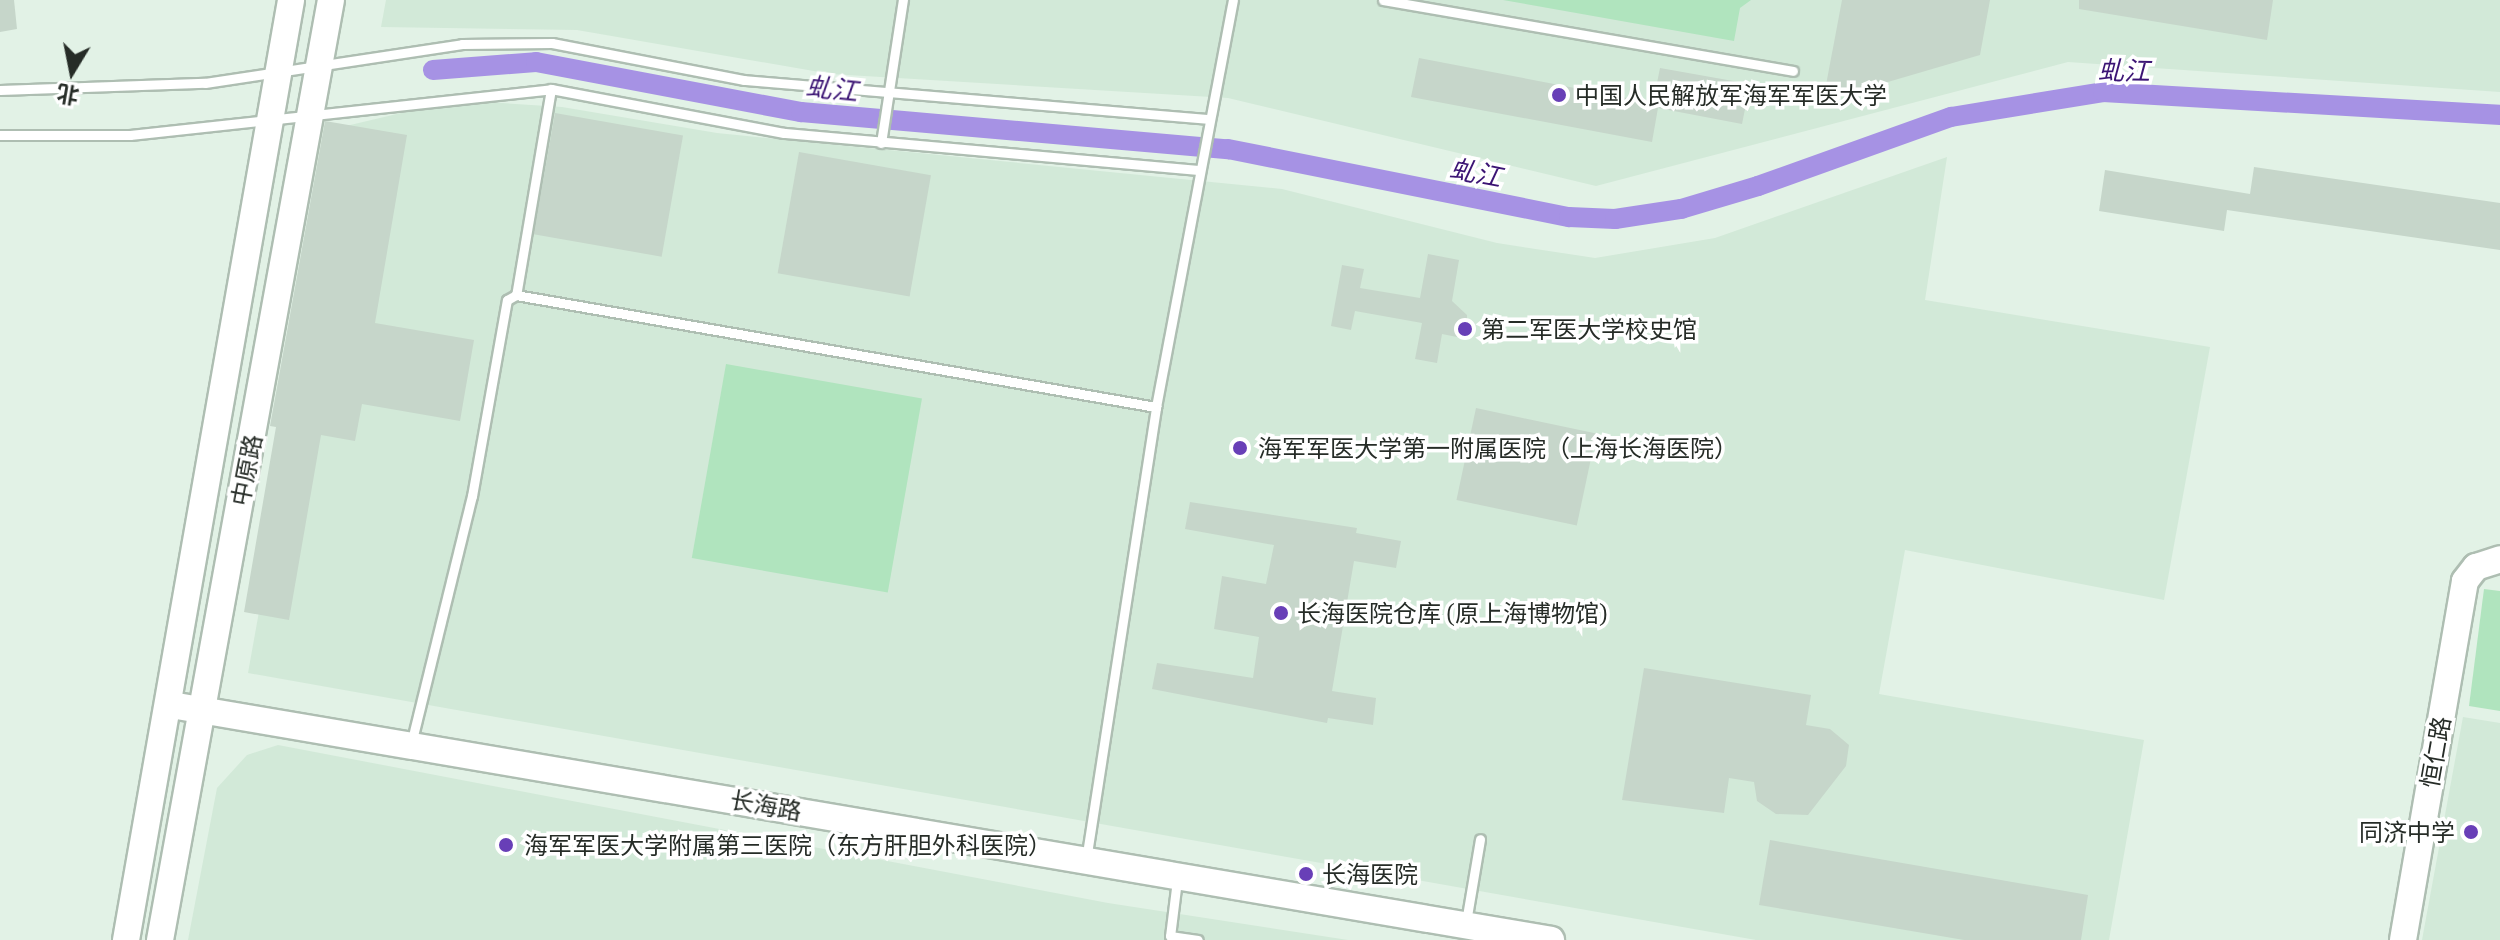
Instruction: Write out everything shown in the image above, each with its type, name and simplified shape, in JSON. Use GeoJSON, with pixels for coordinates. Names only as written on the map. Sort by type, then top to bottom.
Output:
{"type":"FeatureCollection","features":[{"type":"Feature","properties":{"kind":"main road","name":"中原路"},"geometry":{"type":"LineString","coordinates":[[126,940],[171,705],[291,0]]}},
{"type":"Feature","properties":{"kind":"main road","name":"中原路"},"geometry":{"type":"LineString","coordinates":[[160,940],[331,0]]}},
{"type":"Feature","properties":{"kind":"main road","name":"恒仁路"},"geometry":{"type":"LineString","coordinates":[[2403,940],[2465,581],[2488,563]]}},
{"type":"Feature","properties":{"kind":"main road","name":"长海路"},"geometry":{"type":"LineString","coordinates":[[171,705],[1551,940]]}},
{"type":"Feature","properties":{"kind":"lane"},"geometry":{"type":"LineString","coordinates":[[881,143],[903,0]]}},
{"type":"Feature","properties":{"kind":"lane"},"geometry":{"type":"LineString","coordinates":[[1086,861],[1156,407],[1208,119],[1233,0]]}},
{"type":"Feature","properties":{"kind":"lane"},"geometry":{"type":"LineString","coordinates":[[1383,0],[1793,71]]}},
{"type":"Feature","properties":{"kind":"lane"},"geometry":{"type":"LineString","coordinates":[[0,90],[278,74],[462,44],[552,43],[744,80],[1208,119]]}},
{"type":"Feature","properties":{"kind":"lane"},"geometry":{"type":"LineString","coordinates":[[0,135],[99,137],[551,89],[771,131],[881,143],[1200,166]]}},
{"type":"Feature","properties":{"kind":"lane"},"geometry":{"type":"LineString","coordinates":[[516,295],[551,89]]}},
{"type":"Feature","properties":{"kind":"lane"},"geometry":{"type":"LineString","coordinates":[[411,745],[472,496],[507,300],[516,295],[1156,407]]}},
{"type":"Feature","properties":{"kind":"lane"},"geometry":{"type":"LineString","coordinates":[[1466,926],[1480,839]]}},
{"type":"Feature","properties":{"kind":"lane"},"geometry":{"type":"LineString","coordinates":[[1177,877],[1170,936],[1198,940]]}},
{"type":"Feature","properties":{"kind":"shaded area","name":"中国人民解放军海军军医大学"},"geometry":{"type":"Polygon","coordinates":[[[386,0],[2500,0],[2500,92],[2068,62],[1596,186],[1228,98],[831,74],[577,30],[381,27],[386,0]]]}},
{"type":"Feature","properties":{"kind":"shaded area","name":"海军军医大学第一附属医院（上海长海医院）"},"geometry":{"type":"Polygon","coordinates":[[[456,100],[562,107],[717,133],[1282,189],[1497,243],[1595,258],[1715,238],[1947,157],[1925,300],[2210,347],[2164,600],[1905,550],[1879,694],[2144,740],[2109,940],[1756,940],[248,673],[346,126],[456,100]]]}},
{"type":"Feature","properties":{"kind":"shaded area","name":"同济中学"},"geometry":{"type":"Polygon","coordinates":[[[2463,717],[2500,723],[2500,940],[2422,940],[2463,717]]]}},
{"type":"Feature","properties":{"kind":"shaded area","name":"海军军医大学附属第三医院（东方肝胆外科医院）"},"geometry":{"type":"Polygon","coordinates":[[[278,745],[1108,903],[1348,940],[188,940],[217,788],[247,755],[278,745]]]}},
{"type":"Feature","properties":{"kind":"green space"},"geometry":{"type":"Polygon","coordinates":[[[1503,0],[1751,0],[1740,8],[1734,41],[1503,0]]]}},
{"type":"Feature","properties":{"kind":"green space"},"geometry":{"type":"Polygon","coordinates":[[[726,364],[922,399],[888,593],[692,558],[726,364]]]}},
{"type":"Feature","properties":{"kind":"green space"},"geometry":{"type":"Polygon","coordinates":[[[2484,589],[2500,591],[2500,711],[2469,706],[2484,589]]]}},
{"type":"Feature","properties":{"kind":"building"},"geometry":{"type":"Polygon","coordinates":[[[0,0],[14,0],[17,29],[0,32],[0,0]]]}},
{"type":"Feature","properties":{"kind":"building"},"geometry":{"type":"Polygon","coordinates":[[[1842,0],[1990,0],[1980,55],[1823,101],[1842,0]]]}},
{"type":"Feature","properties":{"kind":"building"},"geometry":{"type":"Polygon","coordinates":[[[2079,0],[2273,0],[2267,40],[2079,9],[2079,0]]]}},
{"type":"Feature","properties":{"kind":"building"},"geometry":{"type":"Polygon","coordinates":[[[1419,58],[1653,103],[1660,68],[1750,84],[1742,124],[1658,108],[1652,142],[1411,97],[1419,58]]]}},
{"type":"Feature","properties":{"kind":"building"},"geometry":{"type":"Polygon","coordinates":[[[555,113],[683,136],[662,257],[534,234],[555,113]]]}},
{"type":"Feature","properties":{"kind":"building"},"geometry":{"type":"Polygon","coordinates":[[[325,121],[407,135],[375,323],[474,340],[460,421],[362,404],[355,441],[321,435],[289,620],[244,612],[276,427],[270,426],[325,121]]]}},
{"type":"Feature","properties":{"kind":"building"},"geometry":{"type":"Polygon","coordinates":[[[799,152],[931,175],[910,296],[778,273],[799,152]]]}},
{"type":"Feature","properties":{"kind":"building"},"geometry":{"type":"Polygon","coordinates":[[[2254,167],[2500,203],[2500,250],[2227,210],[2224,231],[2099,211],[2105,170],[2250,194],[2254,167]]]}},
{"type":"Feature","properties":{"kind":"building"},"geometry":{"type":"Polygon","coordinates":[[[1428,254],[1459,260],[1452,301],[1467,315],[1467,328],[1457,337],[1442,334],[1437,363],[1415,359],[1422,323],[1355,311],[1351,330],[1331,326],[1342,265],[1364,269],[1360,288],[1420,298],[1428,254]]]}},
{"type":"Feature","properties":{"kind":"building"},"geometry":{"type":"Polygon","coordinates":[[[1476,408],[1596,434],[1577,526],[1456,500],[1476,408]]]}},
{"type":"Feature","properties":{"kind":"building","name":"长海医院仓库 (原上海博物馆)"},"geometry":{"type":"Polygon","coordinates":[[[1190,502],[1357,528],[1356,533],[1401,541],[1396,568],[1354,561],[1332,691],[1376,698],[1373,725],[1328,718],[1327,723],[1152,689],[1157,663],[1253,678],[1259,637],[1214,629],[1222,576],[1266,584],[1274,545],[1185,529],[1190,502]]]}},
{"type":"Feature","properties":{"kind":"building"},"geometry":{"type":"Polygon","coordinates":[[[1644,668],[1811,695],[1806,725],[1830,729],[1849,745],[1846,766],[1808,815],[1776,814],[1757,801],[1754,782],[1729,778],[1724,813],[1622,800],[1644,668]]]}},
{"type":"Feature","properties":{"kind":"building"},"geometry":{"type":"Polygon","coordinates":[[[1770,840],[2088,895],[2081,940],[1964,940],[1759,905],[1770,840]]]}},
{"type":"Feature","properties":{"kind":"waterway","name":"虬江"},"geometry":{"type":"LineString","coordinates":[[433,70],[536,62],[801,112],[1228,149],[1569,217],[1615,219],[1681,209],[1758,186],[1951,117],[2103,92],[2500,115]]}},
{"type":"Feature","properties":{"kind":"place","name":"中国人民解放军海军军医大学"},"geometry":{"type":"Point","coordinates":[1559,95]}},
{"type":"Feature","properties":{"kind":"place","name":"第二军医大学校史馆"},"geometry":{"type":"Point","coordinates":[1465,329]}},
{"type":"Feature","properties":{"kind":"place","name":"海军军医大学第一附属医院（上海长海医院）"},"geometry":{"type":"Point","coordinates":[1240,448]}},
{"type":"Feature","properties":{"kind":"place","name":"长海医院仓库 (原上海博物馆)"},"geometry":{"type":"Point","coordinates":[1281,613]}},
{"type":"Feature","properties":{"kind":"place","name":"同济中学"},"geometry":{"type":"Point","coordinates":[2471,832]}},
{"type":"Feature","properties":{"kind":"place","name":"海军军医大学附属第三医院（东方肝胆外科医院）"},"geometry":{"type":"Point","coordinates":[506,845]}},
{"type":"Feature","properties":{"kind":"place","name":"长海医院"},"geometry":{"type":"Point","coordinates":[1306,874]}}]}
